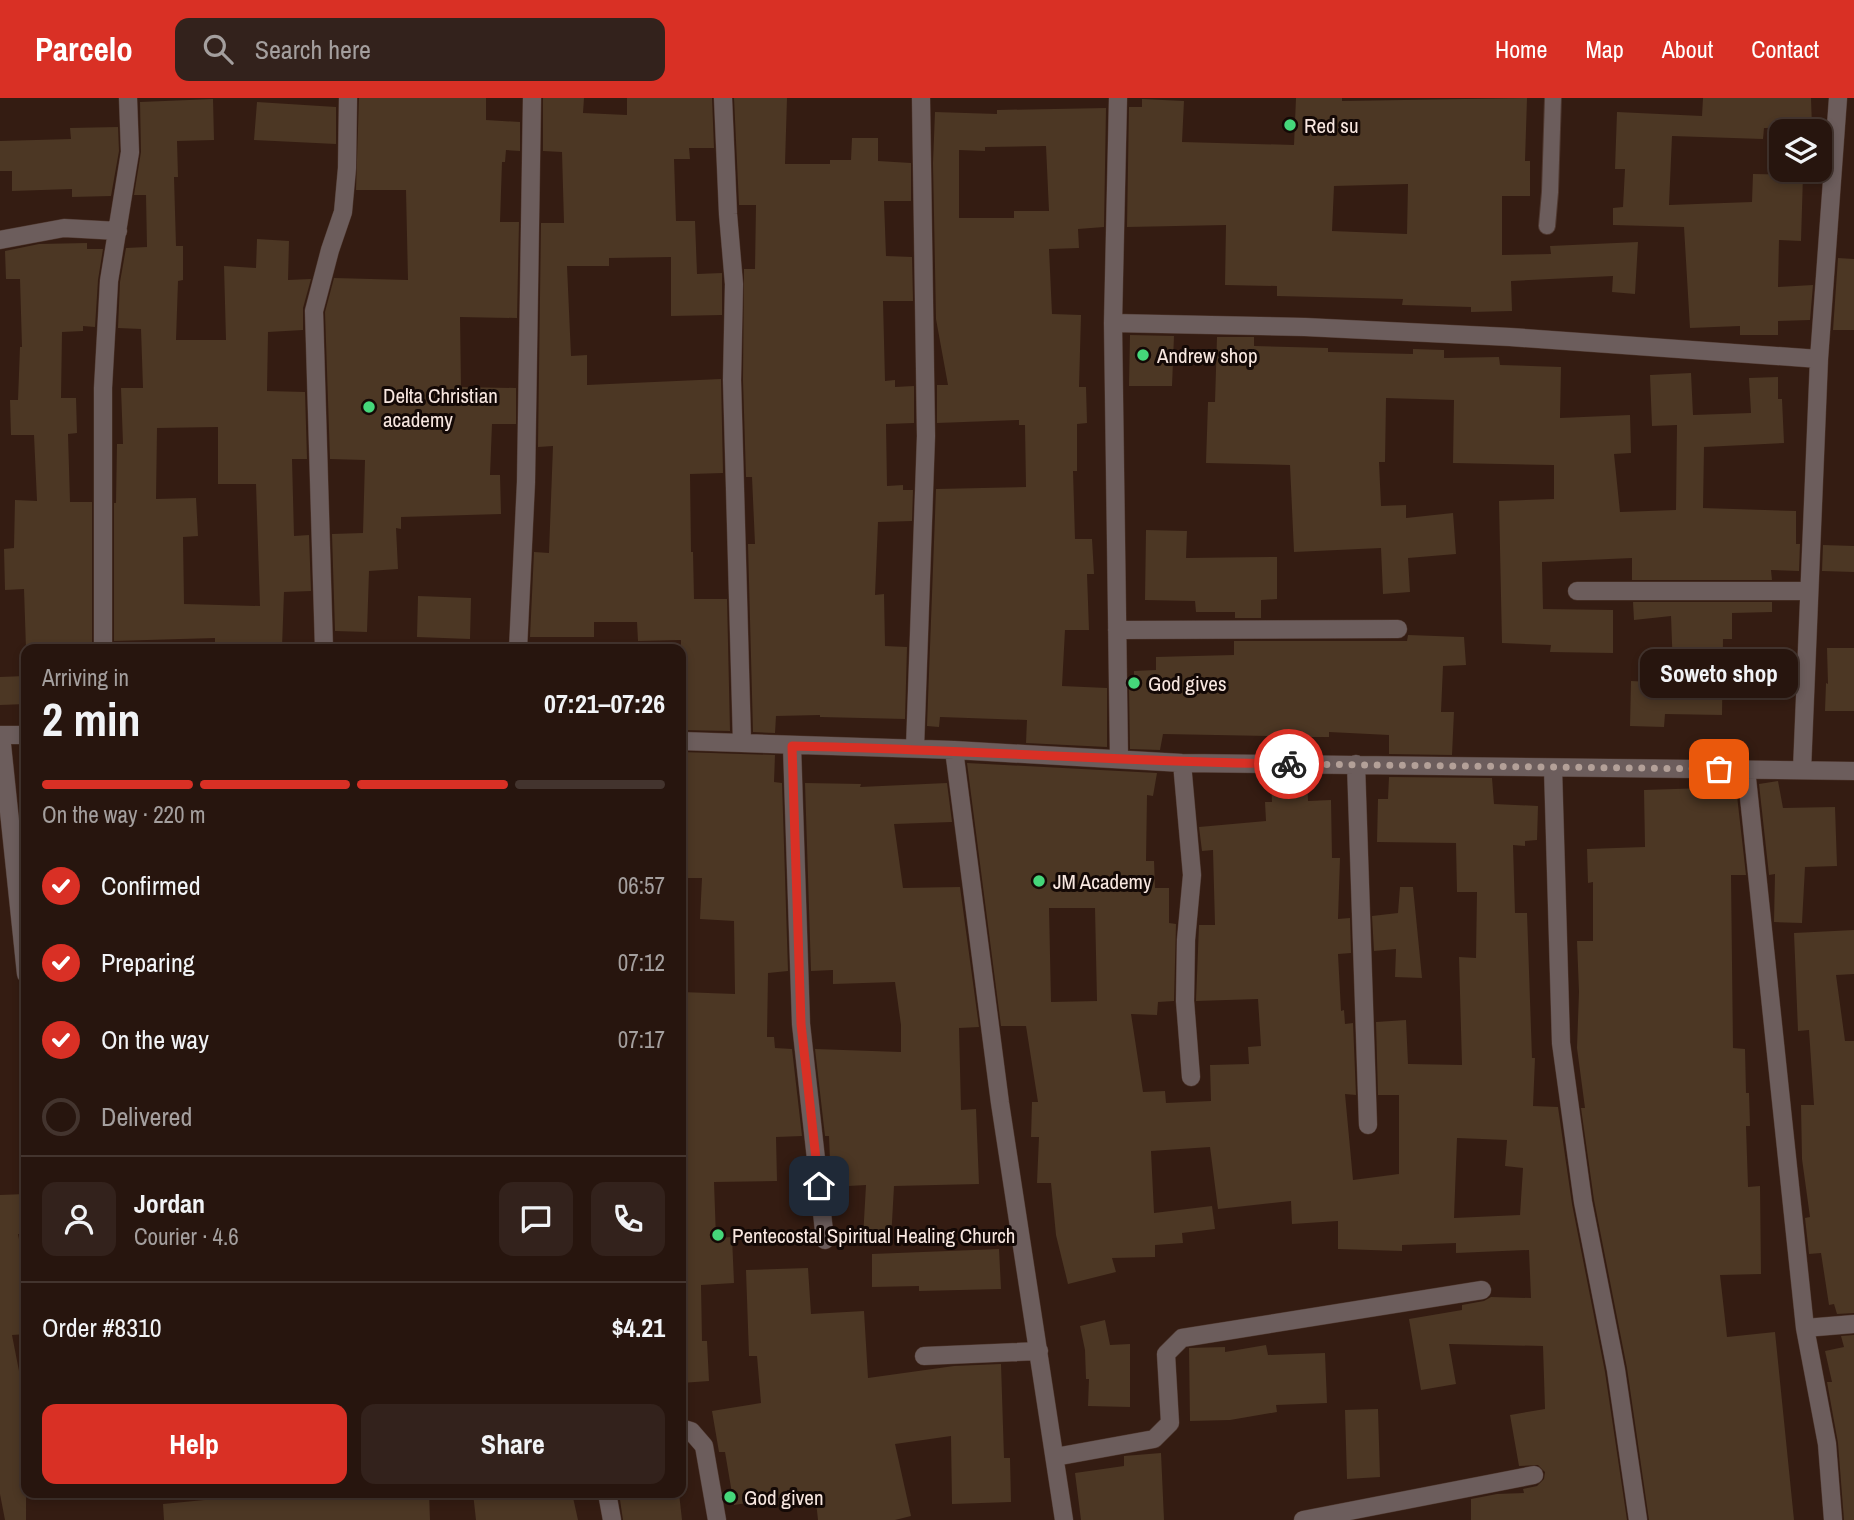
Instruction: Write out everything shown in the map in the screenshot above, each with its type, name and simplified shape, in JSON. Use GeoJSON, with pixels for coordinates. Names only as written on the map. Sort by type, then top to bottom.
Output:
{"type":"FeatureCollection","features":[{"type":"Feature","properties":{"kind":"street"},"geometry":{"type":"LineString","coordinates":[[103,644],[103,388],[108,281],[130,152],[128,98]]}},
{"type":"Feature","properties":{"kind":"street"},"geometry":{"type":"LineString","coordinates":[[324,644],[314,311],[330,250],[344,212],[348,98]]}},
{"type":"Feature","properties":{"kind":"street"},"geometry":{"type":"LineString","coordinates":[[518,644],[526,482],[532,98]]}},
{"type":"Feature","properties":{"kind":"street"},"geometry":{"type":"LineString","coordinates":[[723,98],[734,284],[732,380],[742,742]]}},
{"type":"Feature","properties":{"kind":"street"},"geometry":{"type":"LineString","coordinates":[[915,748],[926,436],[920,98]]}},
{"type":"Feature","properties":{"kind":"street"},"geometry":{"type":"LineString","coordinates":[[1118,98],[1113,323],[1119,759]]}},
{"type":"Feature","properties":{"kind":"street"},"geometry":{"type":"LineString","coordinates":[[1802,770],[1817,462],[1819,359],[1838,98]]}},
{"type":"Feature","properties":{"kind":"street"},"geometry":{"type":"LineString","coordinates":[[0,240],[64,228],[118,231]]}},
{"type":"Feature","properties":{"kind":"street"},"geometry":{"type":"LineString","coordinates":[[1113,323],[1305,327],[1510,337],[1819,359]]}},
{"type":"Feature","properties":{"kind":"street"},"geometry":{"type":"LineString","coordinates":[[1577,591],[1809,591]]}},
{"type":"Feature","properties":{"kind":"street"},"geometry":{"type":"LineString","coordinates":[[1117,629],[1398,629]]}},
{"type":"Feature","properties":{"kind":"street"},"geometry":{"type":"LineString","coordinates":[[21,735],[0,735],[21,928]]}},
{"type":"Feature","properties":{"kind":"street"},"geometry":{"type":"LineString","coordinates":[[686,741],[915,748],[1182,763],[1854,771]]}},
{"type":"Feature","properties":{"kind":"street"},"geometry":{"type":"LineString","coordinates":[[792,746],[801,1024],[825,1240]]}},
{"type":"Feature","properties":{"kind":"street"},"geometry":{"type":"LineString","coordinates":[[954,750],[1000,1103],[1065,1520]]}},
{"type":"Feature","properties":{"kind":"street"},"geometry":{"type":"LineString","coordinates":[[1182,763],[1192,875],[1185,940],[1185,1000],[1191,1077]]}},
{"type":"Feature","properties":{"kind":"street"},"geometry":{"type":"LineString","coordinates":[[1356,764],[1368,1125]]}},
{"type":"Feature","properties":{"kind":"street"},"geometry":{"type":"LineString","coordinates":[[1553,768],[1561,1043],[1583,1202],[1616,1370],[1638,1520]]}},
{"type":"Feature","properties":{"kind":"street"},"geometry":{"type":"LineString","coordinates":[[1746,769],[1805,1328],[1827,1444],[1833,1520]]}},
{"type":"Feature","properties":{"kind":"street"},"geometry":{"type":"LineString","coordinates":[[1055,1457],[1154,1439],[1170,1423],[1166,1354],[1182,1338],[1482,1290]]}},
{"type":"Feature","properties":{"kind":"street"},"geometry":{"type":"LineString","coordinates":[[1805,1328],[1854,1324]]}},
{"type":"Feature","properties":{"kind":"street"},"geometry":{"type":"LineString","coordinates":[[924,1356],[1039,1351]]}},
{"type":"Feature","properties":{"kind":"street"},"geometry":{"type":"LineString","coordinates":[[686,1430],[691,1431],[704,1446],[717,1520]]}},
{"type":"Feature","properties":{"kind":"street"},"geometry":{"type":"LineString","coordinates":[[1303,1520],[1534,1475]]}},
{"type":"Feature","properties":{"kind":"street"},"geometry":{"type":"LineString","coordinates":[[608,1498],[612,1520]]}},
{"type":"Feature","properties":{"kind":"lane"},"geometry":{"type":"LineString","coordinates":[[1547,226],[1553,98]]}},
{"type":"Feature","properties":{"kind":"building"},"geometry":{"type":"Polygon","coordinates":[[[359,98],[486,98],[486,120],[520,122],[520,151],[506,150],[505,162],[502,162],[500,222],[519,222],[517,318],[460,317],[461,387],[516,388],[516,424],[492,424],[490,475],[500,475],[501,514],[401,517],[401,529],[396,528],[398,569],[369,571],[367,632],[335,631],[332,534],[363,533],[365,460],[330,459],[325,312],[334,278],[408,280],[406,190],[356,190],[359,98]]]}},
{"type":"Feature","properties":{"kind":"building"},"geometry":{"type":"Polygon","coordinates":[[[543,98],[584,98],[583,113],[627,115],[627,98],[712,98],[714,148],[689,148],[690,159],[674,159],[676,221],[695,221],[697,274],[722,273],[722,315],[671,316],[671,257],[609,258],[609,266],[567,266],[571,356],[587,355],[587,385],[721,379],[723,473],[690,474],[691,552],[694,599],[727,599],[730,731],[686,730],[686,644],[681,644],[681,640],[638,641],[637,622],[594,622],[594,637],[530,637],[534,552],[549,553],[553,446],[538,447],[541,223],[564,223],[562,152],[543,151],[543,98]]]}},
{"type":"Feature","properties":{"kind":"building"},"geometry":{"type":"Polygon","coordinates":[[[734,98],[787,98],[785,164],[830,164],[830,160],[851,160],[852,138],[878,138],[878,161],[911,163],[911,201],[884,201],[886,256],[912,257],[913,301],[883,301],[885,381],[895,380],[895,387],[914,386],[914,423],[886,424],[887,486],[903,485],[903,490],[913,490],[912,521],[878,522],[875,595],[884,594],[885,646],[907,647],[905,719],[776,716],[775,733],[753,732],[748,544],[755,544],[752,477],[746,477],[743,380],[744,269],[755,269],[756,205],[739,205],[734,98]]]}},
{"type":"Feature","properties":{"kind":"building"},"geometry":{"type":"Polygon","coordinates":[[[1296,98],[1342,98],[1342,101],[1527,98],[1525,161],[1530,161],[1530,196],[1502,196],[1502,255],[1551,254],[1550,246],[1638,242],[1635,294],[1612,292],[1613,276],[1511,281],[1512,311],[1471,312],[1471,307],[1402,305],[1403,299],[1277,296],[1277,286],[1225,285],[1226,225],[1127,227],[1129,107],[1142,107],[1142,99],[1184,101],[1182,142],[1294,145],[1296,98]],[[1408,184],[1334,186],[1332,231],[1407,234],[1408,184]]]}},
{"type":"Feature","properties":{"kind":"building"},"geometry":{"type":"Polygon","coordinates":[[[1703,98],[1811,98],[1812,119],[1769,119],[1769,128],[1764,128],[1763,139],[1672,136],[1669,205],[1752,202],[1753,174],[1769,174],[1769,182],[1803,182],[1801,241],[1779,240],[1778,287],[1813,285],[1810,320],[1778,321],[1778,335],[1740,335],[1740,326],[1690,328],[1684,227],[1613,225],[1613,208],[1623,207],[1625,169],[1615,169],[1617,112],[1702,116],[1703,98]]]}},
{"type":"Feature","properties":{"kind":"building"},"geometry":{"type":"Polygon","coordinates":[[[213,99],[214,140],[177,141],[178,177],[174,177],[176,246],[183,246],[183,280],[178,281],[176,340],[226,340],[224,266],[256,268],[257,239],[289,241],[288,280],[311,279],[303,308],[303,330],[268,332],[267,391],[305,392],[307,459],[292,459],[294,536],[309,535],[311,591],[284,592],[282,644],[215,644],[215,638],[114,641],[114,503],[117,444],[123,444],[121,388],[143,388],[141,329],[118,328],[120,282],[126,248],[147,247],[146,195],[134,195],[141,152],[140,102],[213,99]],[[218,427],[157,428],[156,499],[196,498],[198,536],[183,537],[184,604],[260,606],[256,484],[218,484],[218,427]]]}},
{"type":"Feature","properties":{"kind":"building"},"geometry":{"type":"Polygon","coordinates":[[[257,102],[336,107],[336,144],[254,140],[257,102]]]}},
{"type":"Feature","properties":{"kind":"building"},"geometry":{"type":"Polygon","coordinates":[[[1106,108],[1104,227],[1078,229],[1079,248],[1049,249],[1052,314],[1081,315],[1079,387],[1086,387],[1087,423],[1077,424],[1077,471],[1073,471],[1075,539],[1092,539],[1094,574],[1087,574],[1089,630],[1065,630],[1062,686],[1107,688],[1107,747],[1026,743],[1027,720],[940,717],[939,727],[927,726],[936,489],[1026,487],[1025,425],[1019,425],[1019,420],[937,423],[937,385],[948,385],[936,319],[933,163],[935,112],[997,114],[997,110],[1106,108]],[[1046,146],[985,147],[985,151],[959,150],[959,218],[1014,218],[1014,211],[1049,211],[1046,146]]]}},
{"type":"Feature","properties":{"kind":"building"},"geometry":{"type":"Polygon","coordinates":[[[118,127],[119,151],[111,196],[72,197],[72,189],[12,191],[12,171],[0,171],[0,141],[71,139],[70,128],[118,127]]]}},
{"type":"Feature","properties":{"kind":"building"},"geometry":{"type":"Polygon","coordinates":[[[87,243],[87,249],[103,249],[95,327],[83,326],[83,331],[62,332],[61,398],[76,398],[77,433],[68,434],[70,502],[92,502],[92,642],[84,644],[26,644],[24,589],[5,590],[4,549],[14,548],[15,500],[37,501],[34,435],[11,435],[10,400],[18,400],[22,347],[20,279],[6,279],[5,251],[39,244],[87,243]]]}},
{"type":"Feature","properties":{"kind":"building"},"geometry":{"type":"Polygon","coordinates":[[[1838,258],[1854,259],[1854,330],[1833,330],[1838,258]]]}},
{"type":"Feature","properties":{"kind":"building"},"geometry":{"type":"Polygon","coordinates":[[[1130,335],[1174,336],[1172,386],[1129,386],[1130,335]]]}},
{"type":"Feature","properties":{"kind":"building"},"geometry":{"type":"Polygon","coordinates":[[[1217,337],[1254,337],[1254,346],[1328,348],[1328,352],[1413,354],[1413,349],[1444,350],[1444,358],[1499,357],[1500,365],[1561,367],[1560,418],[1630,415],[1631,453],[1614,454],[1620,512],[1676,510],[1677,425],[1652,426],[1650,375],[1691,373],[1693,415],[1751,413],[1749,378],[1778,377],[1784,443],[1704,447],[1703,508],[1796,511],[1796,544],[1800,544],[1799,571],[1771,570],[1772,580],[1632,580],[1632,558],[1542,562],[1543,609],[1613,610],[1613,653],[1550,652],[1551,645],[1502,643],[1499,501],[1554,499],[1554,465],[1453,463],[1454,400],[1386,398],[1385,462],[1379,462],[1381,506],[1406,505],[1406,518],[1453,513],[1456,554],[1408,558],[1410,592],[1383,594],[1381,548],[1294,552],[1290,465],[1206,463],[1208,402],[1215,402],[1217,337]]]}},
{"type":"Feature","properties":{"kind":"building"},"geometry":{"type":"Polygon","coordinates":[[[1146,530],[1187,531],[1186,558],[1277,557],[1277,599],[1261,600],[1261,618],[1235,618],[1235,612],[1196,612],[1195,601],[1145,600],[1146,530]]]}},
{"type":"Feature","properties":{"kind":"building"},"geometry":{"type":"Polygon","coordinates":[[[1823,545],[1854,546],[1854,572],[1822,571],[1823,545]]]}},
{"type":"Feature","properties":{"kind":"building"},"geometry":{"type":"Polygon","coordinates":[[[418,596],[471,598],[470,639],[417,637],[418,596]]]}},
{"type":"Feature","properties":{"kind":"building"},"geometry":{"type":"Polygon","coordinates":[[[1633,602],[1772,602],[1772,612],[1732,613],[1732,639],[1723,639],[1722,715],[1665,714],[1664,727],[1630,726],[1631,681],[1672,683],[1673,670],[1671,616],[1634,620],[1633,602]]]}},
{"type":"Feature","properties":{"kind":"building"},"geometry":{"type":"Polygon","coordinates":[[[1408,635],[1464,637],[1466,665],[1443,666],[1441,712],[1454,712],[1452,755],[1389,754],[1389,735],[1329,732],[1329,737],[1305,737],[1306,753],[1270,753],[1269,736],[1163,734],[1160,750],[1130,749],[1129,688],[1134,688],[1134,671],[1156,670],[1156,657],[1234,655],[1234,641],[1407,641],[1408,635]]]}},
{"type":"Feature","properties":{"kind":"building"},"geometry":{"type":"Polygon","coordinates":[[[1827,648],[1854,648],[1854,711],[1825,711],[1826,683],[1828,684],[1827,648]]]}},
{"type":"Feature","properties":{"kind":"building"},"geometry":{"type":"Polygon","coordinates":[[[21,676],[21,704],[0,705],[0,677],[21,676]]]}},
{"type":"Feature","properties":{"kind":"building"},"geometry":{"type":"Polygon","coordinates":[[[686,752],[775,755],[774,782],[782,783],[788,971],[768,973],[767,1037],[774,1037],[775,1048],[792,1049],[802,1136],[776,1137],[777,1181],[714,1182],[716,1238],[732,1237],[734,1283],[701,1285],[702,1341],[707,1341],[709,1381],[686,1383],[686,992],[735,994],[734,921],[700,919],[702,878],[686,878],[686,752]]]}},
{"type":"Feature","properties":{"kind":"building"},"geometry":{"type":"Polygon","coordinates":[[[967,763],[1157,773],[1153,796],[1147,795],[1146,861],[1154,861],[1155,888],[1169,888],[1169,923],[1176,924],[1174,1001],[1158,1002],[1157,1015],[1131,1014],[1143,1092],[1165,1091],[1166,1103],[1211,1101],[1210,1065],[1249,1064],[1248,1047],[1261,1046],[1258,999],[1196,1001],[1199,925],[1215,925],[1213,850],[1202,851],[1199,827],[1266,821],[1265,802],[1272,802],[1271,775],[1307,776],[1308,801],[1331,800],[1332,858],[1340,858],[1338,919],[1350,918],[1351,953],[1338,954],[1341,1011],[1344,1010],[1345,1024],[1353,1023],[1356,1095],[1345,1094],[1353,1180],[1399,1174],[1399,1095],[1378,1095],[1376,1022],[1406,1020],[1408,1064],[1462,1065],[1459,957],[1476,958],[1477,892],[1457,892],[1456,843],[1377,842],[1378,799],[1388,799],[1389,777],[1492,778],[1494,804],[1538,806],[1537,840],[1525,841],[1525,846],[1513,845],[1515,913],[1527,913],[1532,1058],[1535,1058],[1533,1106],[1558,1107],[1572,1204],[1605,1372],[1627,1520],[1471,1520],[1471,1499],[1524,1493],[1523,1489],[1537,1486],[1544,1479],[1545,1472],[1538,1465],[1519,1466],[1510,1415],[1545,1409],[1543,1346],[1449,1344],[1456,1384],[1421,1390],[1409,1319],[1462,1310],[1462,1305],[1491,1297],[1531,1298],[1529,1250],[1456,1253],[1456,1243],[1402,1245],[1402,1251],[1338,1249],[1338,1221],[1292,1224],[1291,1201],[1218,1209],[1210,1147],[1151,1151],[1154,1213],[1212,1206],[1215,1229],[1182,1233],[1183,1243],[1155,1245],[1155,1257],[1112,1258],[1116,1272],[1068,1284],[1056,1235],[1051,1183],[1037,1183],[1039,1137],[1031,1137],[1032,1102],[1038,1102],[1026,1026],[1001,1026],[967,763]],[[1049,908],[1051,1002],[1097,1001],[1095,908],[1049,908]],[[1457,1138],[1454,1218],[1520,1215],[1523,1168],[1505,1166],[1507,1140],[1457,1138]]]}},
{"type":"Feature","properties":{"kind":"building"},"geometry":{"type":"Polygon","coordinates":[[[1778,781],[1783,808],[1835,807],[1837,866],[1805,867],[1802,923],[1774,922],[1775,874],[1769,875],[1759,784],[1778,781]]]}},
{"type":"Feature","properties":{"kind":"building"},"geometry":{"type":"Polygon","coordinates":[[[805,783],[861,784],[860,787],[947,783],[952,822],[894,824],[903,888],[960,887],[979,1027],[959,1028],[961,1110],[976,1109],[979,1184],[894,1186],[891,1240],[863,1238],[866,1185],[831,1187],[829,1136],[825,1136],[815,1049],[901,1052],[901,1025],[895,982],[833,984],[833,970],[811,971],[805,783]]]}},
{"type":"Feature","properties":{"kind":"building"},"geometry":{"type":"Polygon","coordinates":[[[1736,787],[1746,875],[1731,875],[1733,1048],[1745,1049],[1750,1126],[1746,1126],[1748,1187],[1760,1186],[1761,1274],[1720,1275],[1727,1337],[1775,1332],[1794,1520],[1649,1520],[1627,1368],[1594,1200],[1581,1108],[1585,1108],[1577,1048],[1577,941],[1593,941],[1593,882],[1588,883],[1587,849],[1645,847],[1644,790],[1736,787]]]}},
{"type":"Feature","properties":{"kind":"building"},"geometry":{"type":"Polygon","coordinates":[[[1400,887],[1413,887],[1422,978],[1395,977],[1396,949],[1374,951],[1372,916],[1398,913],[1400,887]]]}},
{"type":"Feature","properties":{"kind":"building"},"geometry":{"type":"Polygon","coordinates":[[[1854,930],[1854,974],[1836,975],[1845,1041],[1854,1041],[1854,1313],[1837,1314],[1834,1304],[1829,1305],[1821,1253],[1809,1254],[1805,1218],[1810,1217],[1802,1159],[1801,1105],[1814,1105],[1809,1030],[1798,1031],[1794,933],[1854,930]]]}},
{"type":"Feature","properties":{"kind":"building"},"geometry":{"type":"Polygon","coordinates":[[[21,1194],[21,1234],[18,1234],[21,1250],[21,1334],[12,1335],[21,1381],[21,1498],[26,1498],[26,1520],[5,1520],[0,1494],[0,1195],[21,1194]]]}},
{"type":"Feature","properties":{"kind":"building"},"geometry":{"type":"Polygon","coordinates":[[[999,1249],[1001,1289],[919,1291],[919,1286],[872,1287],[872,1254],[999,1249]]]}},
{"type":"Feature","properties":{"kind":"building"},"geometry":{"type":"Polygon","coordinates":[[[808,1268],[811,1314],[864,1311],[868,1378],[954,1366],[1001,1364],[1004,1458],[1010,1458],[1011,1502],[952,1504],[951,1436],[895,1444],[911,1516],[895,1520],[818,1520],[815,1492],[734,1505],[725,1452],[719,1452],[712,1411],[761,1403],[757,1356],[749,1356],[746,1270],[808,1268]]]}},
{"type":"Feature","properties":{"kind":"building"},"geometry":{"type":"Polygon","coordinates":[[[1105,1320],[1110,1345],[1130,1344],[1130,1407],[1088,1406],[1089,1379],[1086,1379],[1085,1350],[1080,1326],[1105,1320]]]}},
{"type":"Feature","properties":{"kind":"building"},"geometry":{"type":"Polygon","coordinates":[[[1854,1335],[1854,1520],[1844,1520],[1838,1443],[1827,1382],[1832,1382],[1825,1351],[1844,1347],[1841,1336],[1854,1335]]]}},
{"type":"Feature","properties":{"kind":"building"},"geometry":{"type":"Polygon","coordinates":[[[1266,1345],[1268,1355],[1325,1353],[1327,1403],[1276,1405],[1277,1412],[1230,1420],[1190,1421],[1189,1348],[1225,1347],[1225,1352],[1266,1345]]]}},
{"type":"Feature","properties":{"kind":"building"},"geometry":{"type":"Polygon","coordinates":[[[1378,1409],[1380,1477],[1347,1479],[1345,1410],[1378,1409]]]}},
{"type":"Feature","properties":{"kind":"building"},"geometry":{"type":"Polygon","coordinates":[[[1161,1453],[1164,1520],[1081,1520],[1075,1473],[1124,1466],[1124,1456],[1161,1453]]]}},
{"type":"Feature","properties":{"kind":"building"},"geometry":{"type":"Polygon","coordinates":[[[225,1498],[429,1498],[430,1520],[164,1520],[163,1504],[225,1498]]]}},
{"type":"Feature","properties":{"kind":"building"},"geometry":{"type":"Polygon","coordinates":[[[474,1498],[573,1498],[578,1520],[476,1520],[474,1498]]]}},
{"type":"Feature","properties":{"kind":"building"},"geometry":{"type":"Polygon","coordinates":[[[620,1498],[680,1498],[682,1520],[623,1520],[620,1498]]]}},
{"type":"Feature","properties":{"kind":"way so far"},"geometry":{"type":"LineString","coordinates":[[1289,764],[1719,769]]}},
{"type":"Feature","properties":{"kind":"place","name":"Red su"},"geometry":{"type":"Point","coordinates":[1290,125]}},
{"type":"Feature","properties":{"kind":"place","name":"Andrew shop"},"geometry":{"type":"Point","coordinates":[1143,355]}},
{"type":"Feature","properties":{"kind":"place","name":"Delta Christian academy"},"geometry":{"type":"Point","coordinates":[369,407]}},
{"type":"Feature","properties":{"kind":"place","name":"God gives"},"geometry":{"type":"Point","coordinates":[1134,683]}},
{"type":"Feature","properties":{"kind":"place","name":"Soweto shop"},"geometry":{"type":"Point","coordinates":[1719,769]}},
{"type":"Feature","properties":{"kind":"place","name":"JM Academy"},"geometry":{"type":"Point","coordinates":[1039,881]}},
{"type":"Feature","properties":{"kind":"place","name":"Pentecostal Spiritual Healing Church"},"geometry":{"type":"Point","coordinates":[718,1235]}},
{"type":"Feature","properties":{"kind":"place","name":"God given"},"geometry":{"type":"Point","coordinates":[730,1497]}},
{"type":"Feature","properties":{"kind":"route"},"geometry":{"type":"LineString","coordinates":[[819,1186],[801,1024],[792,746],[954,750],[1182,763],[1289,764]]}}]}
